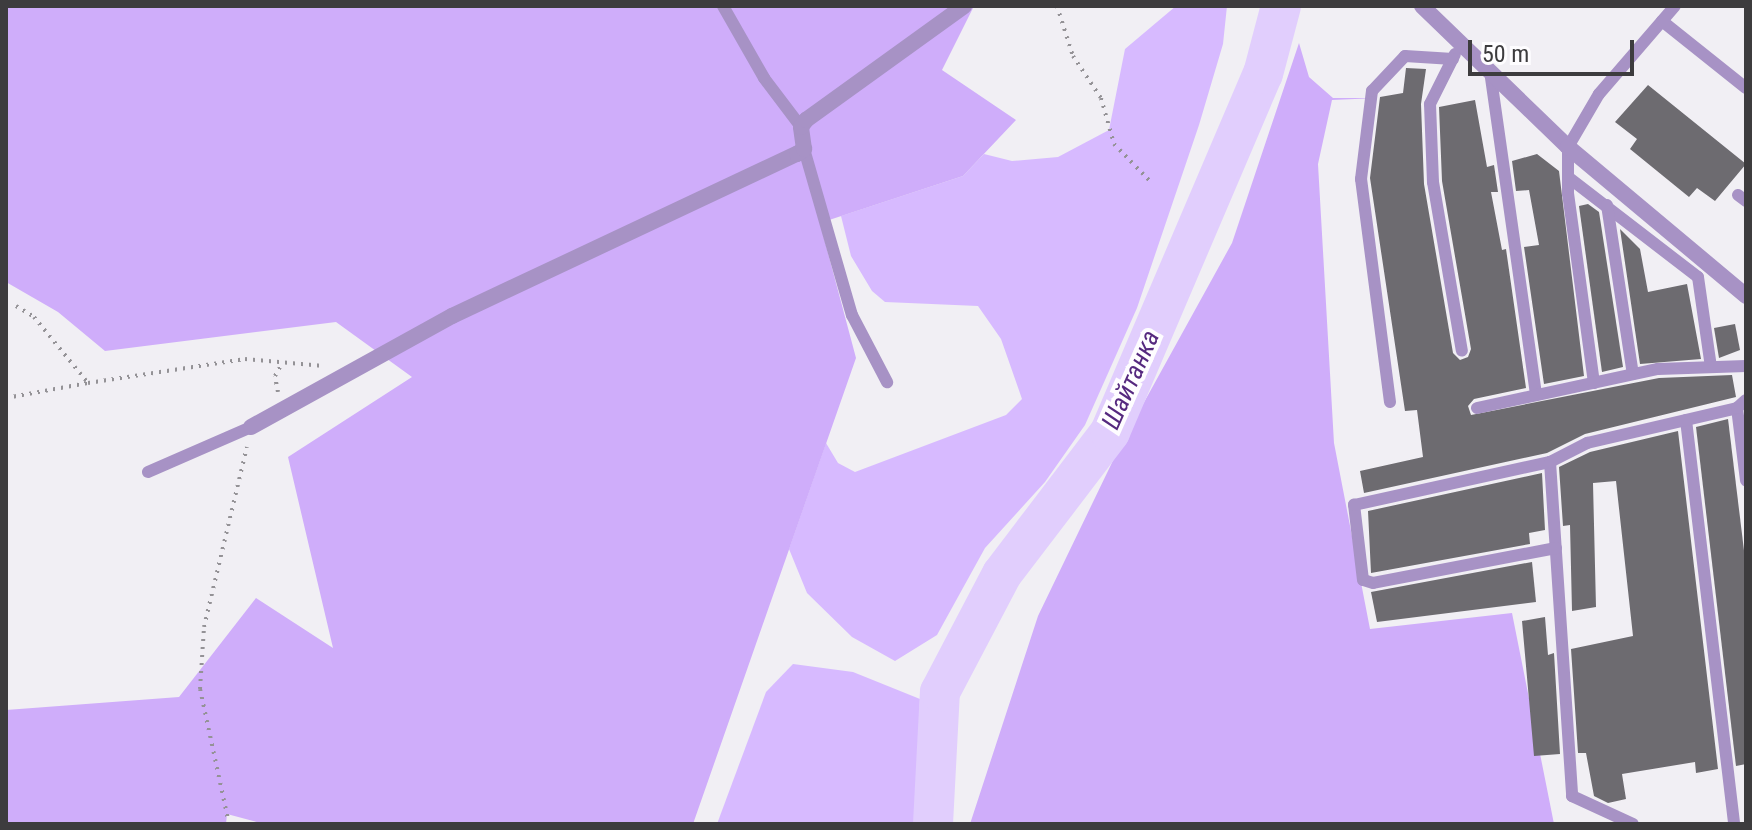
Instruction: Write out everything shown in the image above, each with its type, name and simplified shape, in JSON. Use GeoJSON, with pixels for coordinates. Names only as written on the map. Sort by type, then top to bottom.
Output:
{"type":"FeatureCollection","features":[{"type":"Feature","properties":{"kind":"street"},"geometry":{"type":"LineString","coordinates":[[251,427],[350,371],[804,149],[801,127],[964,6]]}},
{"type":"Feature","properties":{"kind":"street"},"geometry":{"type":"LineString","coordinates":[[1422,6],[1457,52],[1746,296]]}},
{"type":"Feature","properties":{"kind":"lane"},"geometry":{"type":"LineString","coordinates":[[723,6],[764,78],[801,127]]}},
{"type":"Feature","properties":{"kind":"lane"},"geometry":{"type":"LineString","coordinates":[[1594,383],[1568,177],[1568,147],[1599,94],[1675,6]]}},
{"type":"Feature","properties":{"kind":"lane"},"geometry":{"type":"LineString","coordinates":[[1662,21],[1746,88]]}},
{"type":"Feature","properties":{"kind":"lane"},"geometry":{"type":"LineString","coordinates":[[1457,52],[1430,104],[1433,182],[1462,351]]}},
{"type":"Feature","properties":{"kind":"lane"},"geometry":{"type":"LineString","coordinates":[[1390,402],[1361,179],[1372,91],[1405,56],[1457,52]]}},
{"type":"Feature","properties":{"kind":"lane"},"geometry":{"type":"LineString","coordinates":[[1491,78],[1536,395]]}},
{"type":"Feature","properties":{"kind":"lane"},"geometry":{"type":"LineString","coordinates":[[804,149],[852,315],[887,382]]}},
{"type":"Feature","properties":{"kind":"lane"},"geometry":{"type":"LineString","coordinates":[[1568,177],[1698,277],[1711,367]]}},
{"type":"Feature","properties":{"kind":"lane"},"geometry":{"type":"LineString","coordinates":[[1607,205],[1633,374]]}},
{"type":"Feature","properties":{"kind":"lane"},"geometry":{"type":"LineString","coordinates":[[1477,408],[1633,374],[1746,366]]}},
{"type":"Feature","properties":{"kind":"lane"},"geometry":{"type":"LineString","coordinates":[[1556,548],[1373,583],[1363,580],[1353,518],[1354,505],[1550,462],[1587,443],[1741,404],[1746,480]]}},
{"type":"Feature","properties":{"kind":"lane"},"geometry":{"type":"LineString","coordinates":[[1686,420],[1734,824]]}},
{"type":"Feature","properties":{"kind":"lane"},"geometry":{"type":"LineString","coordinates":[[148,472],[251,427]]}},
{"type":"Feature","properties":{"kind":"lane"},"geometry":{"type":"LineString","coordinates":[[1550,462],[1572,796],[1633,824]]}},
{"type":"Feature","properties":{"kind":"path"},"geometry":{"type":"LineString","coordinates":[[1057,6],[1073,56],[1101,98],[1114,144],[1150,181]]}},
{"type":"Feature","properties":{"kind":"path"},"geometry":{"type":"LineString","coordinates":[[16,306],[34,317],[88,383]]}},
{"type":"Feature","properties":{"kind":"path"},"geometry":{"type":"LineString","coordinates":[[6,398],[245,359],[350,371]]}},
{"type":"Feature","properties":{"kind":"path"},"geometry":{"type":"LineString","coordinates":[[281,365],[274,383],[289,405]]}},
{"type":"Feature","properties":{"kind":"path"},"geometry":{"type":"LineString","coordinates":[[229,824],[200,689],[204,627],[251,427]]}},
{"type":"Feature","properties":{"kind":"shaded area"},"geometry":{"type":"Polygon","coordinates":[[[6,6],[974,6],[942,70],[1016,120],[963,176],[820,223],[856,358],[693,824],[264,824],[227,814],[226,824],[6,824],[6,710],[179,697],[256,598],[333,648],[288,457],[412,377],[336,322],[105,351],[58,312],[6,282],[6,6]]]}},
{"type":"Feature","properties":{"kind":"shaded area"},"geometry":{"type":"Polygon","coordinates":[[[1176,6],[1227,6],[1223,44],[1137,308],[1085,425],[1045,482],[985,548],[937,635],[895,661],[852,637],[807,593],[789,549],[826,443],[838,463],[855,472],[1006,415],[1022,399],[1001,339],[978,306],[885,302],[872,291],[851,256],[841,216],[963,176],[984,154],[1012,161],[1058,157],[1109,130],[1125,49],[1176,6]]]}},
{"type":"Feature","properties":{"kind":"shaded area"},"geometry":{"type":"Polygon","coordinates":[[[1299,43],[1309,77],[1333,98],[1378,98],[1332,100],[1318,164],[1334,443],[1370,629],[1512,613],[1554,824],[970,824],[1038,616],[1121,444],[1232,243],[1299,43]]]}},
{"type":"Feature","properties":{"kind":"shaded area"},"geometry":{"type":"Polygon","coordinates":[[[793,664],[853,672],[920,699],[915,824],[717,824],[766,692],[793,664]]]}},
{"type":"Feature","properties":{"kind":"building"},"geometry":{"type":"Polygon","coordinates":[[[1406,68],[1426,69],[1421,104],[1424,184],[1453,353],[1460,360],[1468,357],[1471,349],[1442,181],[1439,107],[1475,100],[1487,167],[1494,165],[1498,192],[1491,192],[1502,250],[1506,249],[1526,388],[1474,399],[1468,406],[1471,415],[1659,378],[1732,375],[1736,397],[1585,434],[1547,453],[1364,493],[1360,471],[1423,457],[1417,410],[1405,411],[1370,178],[1380,97],[1403,93],[1406,68]]]}},
{"type":"Feature","properties":{"kind":"building"},"geometry":{"type":"Polygon","coordinates":[[[1648,85],[1746,164],[1715,201],[1697,188],[1689,197],[1630,149],[1637,139],[1615,122],[1648,85]]]}},
{"type":"Feature","properties":{"kind":"building"},"geometry":{"type":"Polygon","coordinates":[[[1537,154],[1559,171],[1584,376],[1544,384],[1524,247],[1539,245],[1529,190],[1516,191],[1512,161],[1537,154]]]}},
{"type":"Feature","properties":{"kind":"building"},"geometry":{"type":"Polygon","coordinates":[[[1588,204],[1599,212],[1623,367],[1602,372],[1579,206],[1588,204]]]}},
{"type":"Feature","properties":{"kind":"building"},"geometry":{"type":"Polygon","coordinates":[[[1620,229],[1640,249],[1648,292],[1687,284],[1701,359],[1640,364],[1620,229]]]}},
{"type":"Feature","properties":{"kind":"building"},"geometry":{"type":"Polygon","coordinates":[[[1735,324],[1740,350],[1719,358],[1714,328],[1735,324]]]}},
{"type":"Feature","properties":{"kind":"building"},"geometry":{"type":"Polygon","coordinates":[[[1728,419],[1746,567],[1746,764],[1736,766],[1696,427],[1728,419]]]}},
{"type":"Feature","properties":{"kind":"building"},"geometry":{"type":"Polygon","coordinates":[[[1678,431],[1718,769],[1696,773],[1695,762],[1622,774],[1626,799],[1608,803],[1594,796],[1586,753],[1578,753],[1571,649],[1633,636],[1616,481],[1593,483],[1596,607],[1572,611],[1570,525],[1563,526],[1559,467],[1590,452],[1678,431]]]}},
{"type":"Feature","properties":{"kind":"building"},"geometry":{"type":"Polygon","coordinates":[[[1542,473],[1545,530],[1529,533],[1530,544],[1371,573],[1368,511],[1542,473]]]}},
{"type":"Feature","properties":{"kind":"building"},"geometry":{"type":"Polygon","coordinates":[[[1532,562],[1536,602],[1377,622],[1371,592],[1532,562]]]}},
{"type":"Feature","properties":{"kind":"building"},"geometry":{"type":"Polygon","coordinates":[[[1545,617],[1548,655],[1554,653],[1560,754],[1534,756],[1522,621],[1545,617]]]}},
{"type":"Feature","properties":{"kind":"waterway","name":"Шайтанка"},"geometry":{"type":"LineString","coordinates":[[933,824],[940,692],[1002,574],[1110,432],[1263,74],[1281,6]]}}]}
